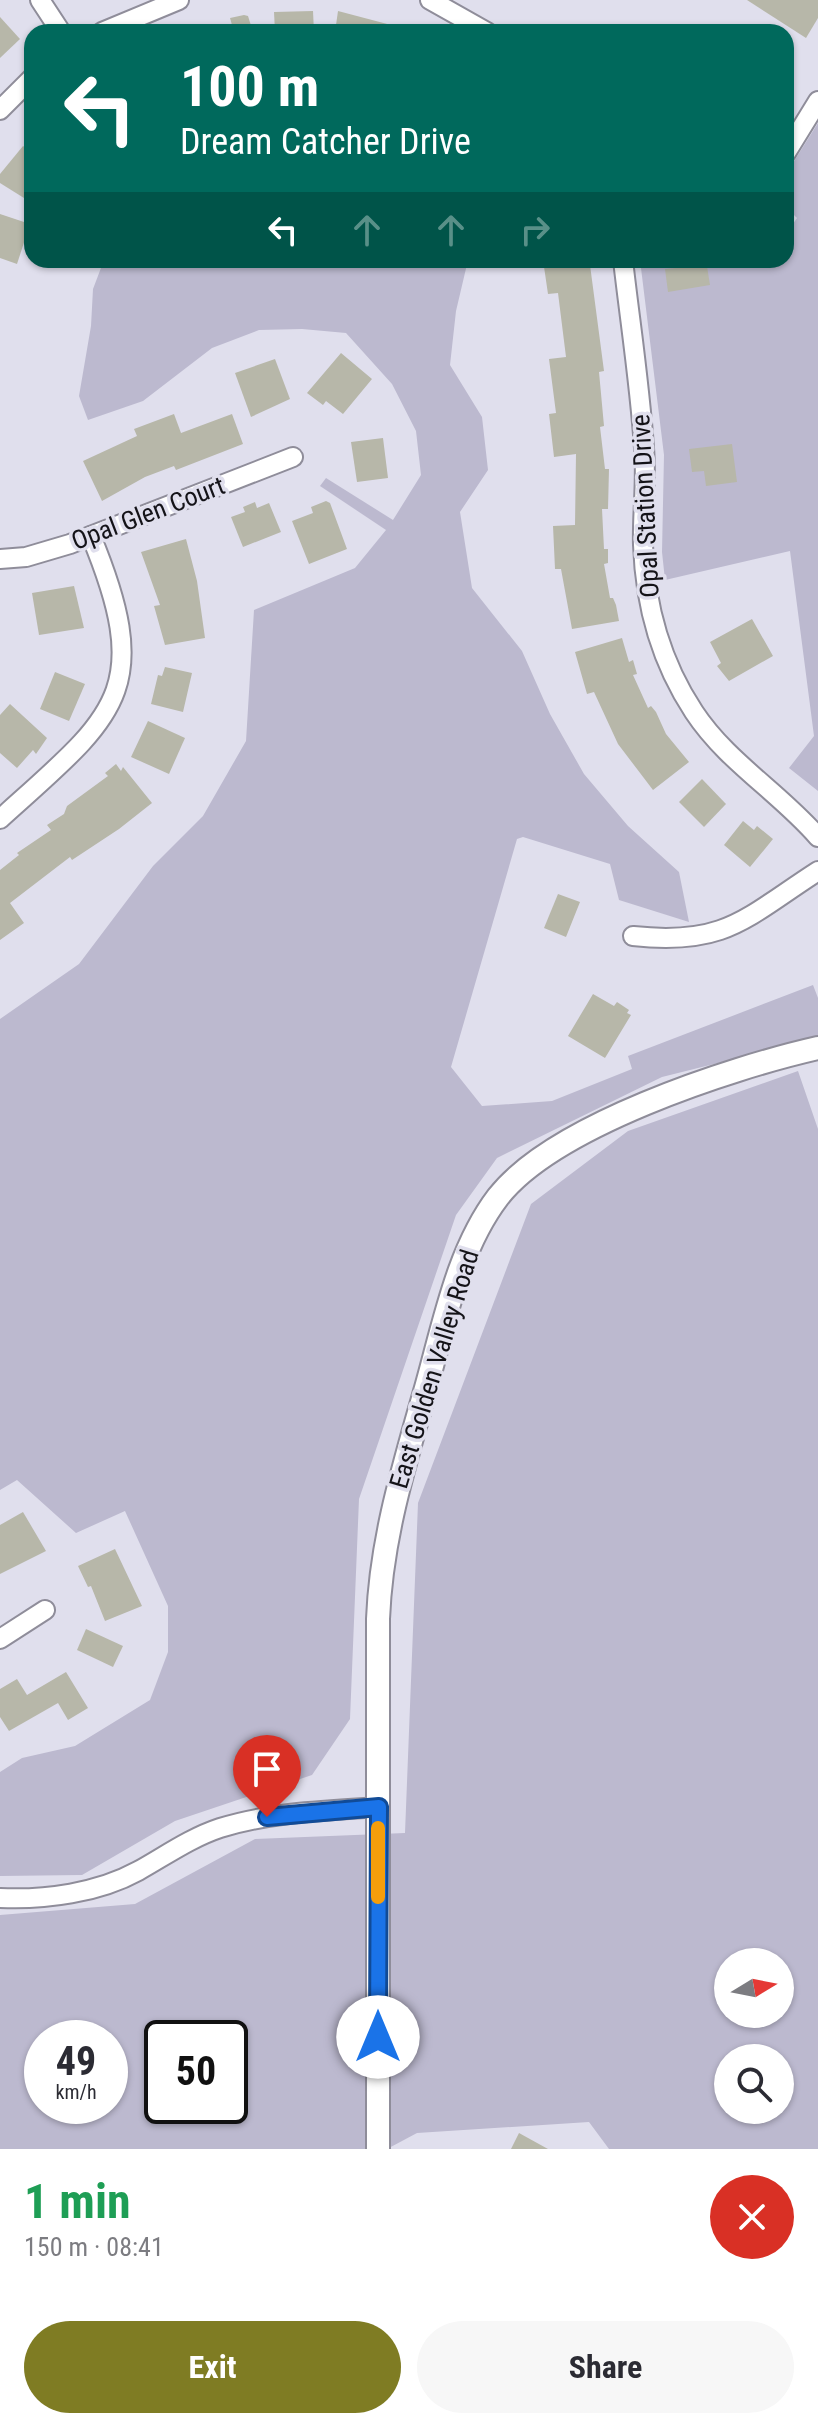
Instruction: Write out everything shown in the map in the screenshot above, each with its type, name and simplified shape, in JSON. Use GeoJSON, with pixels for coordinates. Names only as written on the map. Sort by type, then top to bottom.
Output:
{"type":"FeatureCollection","features":[{"type":"Feature","properties":{"kind":"main road","name":"East Golden Valley Road"},"geometry":{"type":"LineString","coordinates":[[378,2149],[378,1619],[381,1558],[396,1493],[463,1263],[497,1198],[526,1168],[568,1140],[729,1073],[818,1048]]}},
{"type":"Feature","properties":{"kind":"street"},"geometry":{"type":"LineString","coordinates":[[40,0],[56,24]]}},
{"type":"Feature","properties":{"kind":"street"},"geometry":{"type":"LineString","coordinates":[[121,24],[179,0]]}},
{"type":"Feature","properties":{"kind":"street"},"geometry":{"type":"LineString","coordinates":[[430,0],[457,6],[478,24]]}},
{"type":"Feature","properties":{"kind":"street"},"geometry":{"type":"LineString","coordinates":[[0,110],[24,86]]}},
{"type":"Feature","properties":{"kind":"street"},"geometry":{"type":"LineString","coordinates":[[794,140],[818,101]]}},
{"type":"Feature","properties":{"kind":"street","name":"Opal Station Drive"},"geometry":{"type":"LineString","coordinates":[[624,268],[644,446],[645,576],[658,636],[679,687],[714,738],[818,837]]}},
{"type":"Feature","properties":{"kind":"street","name":"Opal Glen Court"},"geometry":{"type":"LineString","coordinates":[[0,559],[26,557],[91,536],[293,457]]}},
{"type":"Feature","properties":{"kind":"street"},"geometry":{"type":"LineString","coordinates":[[0,819],[96,730],[109,709],[118,683],[123,655],[121,627],[114,596],[91,536]]}},
{"type":"Feature","properties":{"kind":"street"},"geometry":{"type":"LineString","coordinates":[[633,936],[663,939],[711,935],[734,927],[818,871]]}},
{"type":"Feature","properties":{"kind":"street"},"geometry":{"type":"LineString","coordinates":[[0,1639],[45,1610]]}},
{"type":"Feature","properties":{"kind":"street"},"geometry":{"type":"LineString","coordinates":[[0,1898],[29,1898],[99,1887],[139,1870],[196,1837],[240,1823],[290,1813],[379,1807]]}},
{"type":"Feature","properties":{"kind":"shaded area"},"geometry":{"type":"Polygon","coordinates":[[[818,123],[818,791],[789,768],[814,736],[790,551],[665,580],[662,552],[664,455],[641,268],[794,268],[794,222],[797,218],[794,215],[794,161],[818,123]]]}},
{"type":"Feature","properties":{"kind":"shaded area"},"geometry":{"type":"Polygon","coordinates":[[[101,268],[466,268],[456,311],[450,365],[482,417],[488,470],[460,512],[472,588],[522,651],[550,714],[584,774],[628,826],[679,872],[689,922],[619,900],[610,864],[523,837],[517,839],[451,1067],[482,1106],[552,1101],[632,1069],[628,1056],[813,985],[818,998],[818,1038],[662,1077],[497,1158],[456,1215],[359,1499],[350,1719],[312,1775],[175,1821],[82,1875],[0,1876],[0,1772],[22,1758],[75,1746],[150,1700],[168,1652],[168,1606],[125,1511],[76,1533],[17,1480],[0,1490],[0,1019],[79,964],[153,866],[203,816],[246,741],[254,610],[355,568],[386,530],[320,486],[326,478],[393,520],[421,475],[416,431],[392,384],[346,333],[302,329],[259,330],[212,348],[143,401],[88,420],[79,396],[91,326],[93,289],[101,268]]]}},
{"type":"Feature","properties":{"kind":"shaded area"},"geometry":{"type":"Polygon","coordinates":[[[798,1071],[818,1129],[818,2149],[609,2149],[589,2122],[417,2133],[387,2149],[0,2149],[0,1915],[135,1904],[255,1839],[405,1833],[418,1503],[531,1204],[628,1131],[798,1071]]]}},
{"type":"Feature","properties":{"kind":"building"},"geometry":{"type":"Polygon","coordinates":[[[747,0],[818,0],[818,18],[806,38],[794,30],[794,24],[784,24],[747,0]]]}},
{"type":"Feature","properties":{"kind":"building"},"geometry":{"type":"Polygon","coordinates":[[[313,11],[314,24],[275,24],[274,12],[313,11]]]}},
{"type":"Feature","properties":{"kind":"building"},"geometry":{"type":"Polygon","coordinates":[[[338,11],[387,24],[336,24],[338,11]]]}},
{"type":"Feature","properties":{"kind":"building"},"geometry":{"type":"Polygon","coordinates":[[[248,16],[250,24],[232,24],[230,18],[248,16]]]}},
{"type":"Feature","properties":{"kind":"building"},"geometry":{"type":"Polygon","coordinates":[[[0,17],[20,39],[0,58],[0,17]]]}},
{"type":"Feature","properties":{"kind":"building"},"geometry":{"type":"Polygon","coordinates":[[[24,147],[24,198],[0,183],[0,174],[24,147]]]}},
{"type":"Feature","properties":{"kind":"building"},"geometry":{"type":"Polygon","coordinates":[[[0,214],[24,222],[24,242],[17,264],[0,258],[0,214]]]}},
{"type":"Feature","properties":{"kind":"building"},"geometry":{"type":"Polygon","coordinates":[[[544,268],[590,268],[604,371],[599,372],[604,426],[600,427],[605,469],[609,469],[608,509],[602,509],[604,549],[608,549],[608,563],[604,564],[610,598],[616,605],[619,621],[572,629],[561,569],[555,569],[553,526],[575,525],[576,454],[554,457],[549,414],[556,413],[549,359],[566,357],[558,293],[548,294],[544,268]]]}},
{"type":"Feature","properties":{"kind":"building"},"geometry":{"type":"Polygon","coordinates":[[[707,268],[710,285],[668,292],[665,269],[707,268]]]}},
{"type":"Feature","properties":{"kind":"building"},"geometry":{"type":"Polygon","coordinates":[[[341,353],[372,379],[343,414],[326,401],[323,405],[307,393],[341,353]]]}},
{"type":"Feature","properties":{"kind":"building"},"geometry":{"type":"Polygon","coordinates":[[[275,359],[290,399],[251,417],[235,373],[275,359]]]}},
{"type":"Feature","properties":{"kind":"building"},"geometry":{"type":"Polygon","coordinates":[[[174,414],[181,433],[232,414],[243,444],[176,470],[174,466],[145,477],[102,501],[83,461],[137,436],[134,429],[174,414]]]}},
{"type":"Feature","properties":{"kind":"building"},"geometry":{"type":"Polygon","coordinates":[[[383,438],[388,478],[357,482],[351,442],[383,438]]]}},
{"type":"Feature","properties":{"kind":"building"},"geometry":{"type":"Polygon","coordinates":[[[732,444],[737,482],[706,486],[704,471],[692,472],[689,449],[732,444]]]}},
{"type":"Feature","properties":{"kind":"building"},"geometry":{"type":"Polygon","coordinates":[[[326,501],[330,503],[347,549],[309,564],[292,521],[313,513],[311,507],[326,501]]]}},
{"type":"Feature","properties":{"kind":"building"},"geometry":{"type":"Polygon","coordinates":[[[255,502],[257,508],[269,503],[281,532],[243,547],[231,517],[245,512],[243,507],[255,502]]]}},
{"type":"Feature","properties":{"kind":"building"},"geometry":{"type":"Polygon","coordinates":[[[186,539],[197,581],[205,638],[165,645],[154,606],[160,605],[141,552],[186,539]]]}},
{"type":"Feature","properties":{"kind":"building"},"geometry":{"type":"Polygon","coordinates":[[[74,586],[84,628],[39,635],[32,593],[74,586]]]}},
{"type":"Feature","properties":{"kind":"building"},"geometry":{"type":"Polygon","coordinates":[[[752,619],[773,656],[729,681],[717,666],[721,663],[710,642],[752,619]]]}},
{"type":"Feature","properties":{"kind":"building"},"geometry":{"type":"Polygon","coordinates":[[[622,638],[629,662],[633,660],[637,674],[633,675],[648,708],[651,706],[656,712],[666,734],[689,762],[653,790],[618,744],[594,692],[587,694],[575,652],[622,638]]]}},
{"type":"Feature","properties":{"kind":"building"},"geometry":{"type":"Polygon","coordinates":[[[165,667],[192,673],[183,712],[151,704],[158,675],[162,676],[165,667]]]}},
{"type":"Feature","properties":{"kind":"building"},"geometry":{"type":"Polygon","coordinates":[[[55,672],[85,684],[69,721],[40,709],[55,672]]]}},
{"type":"Feature","properties":{"kind":"building"},"geometry":{"type":"Polygon","coordinates":[[[10,704],[47,738],[36,754],[33,750],[17,768],[0,753],[0,715],[10,704]]]}},
{"type":"Feature","properties":{"kind":"building"},"geometry":{"type":"Polygon","coordinates":[[[148,721],[185,738],[169,774],[131,757],[148,721]]]}},
{"type":"Feature","properties":{"kind":"building"},"geometry":{"type":"Polygon","coordinates":[[[116,764],[121,771],[123,767],[152,803],[72,860],[70,857],[10,903],[24,923],[0,940],[0,870],[19,855],[17,853],[51,830],[47,825],[108,776],[105,773],[116,764]]]}},
{"type":"Feature","properties":{"kind":"building"},"geometry":{"type":"Polygon","coordinates":[[[702,779],[726,804],[704,827],[679,802],[702,779]]]}},
{"type":"Feature","properties":{"kind":"building"},"geometry":{"type":"Polygon","coordinates":[[[743,821],[754,830],[757,826],[773,839],[750,867],[724,845],[743,821]]]}},
{"type":"Feature","properties":{"kind":"building"},"geometry":{"type":"Polygon","coordinates":[[[558,894],[580,902],[566,937],[544,928],[558,894]]]}},
{"type":"Feature","properties":{"kind":"building"},"geometry":{"type":"Polygon","coordinates":[[[593,994],[614,1006],[617,1002],[631,1015],[605,1058],[568,1036],[593,994]]]}},
{"type":"Feature","properties":{"kind":"building"},"geometry":{"type":"Polygon","coordinates":[[[23,1512],[46,1551],[0,1574],[0,1525],[23,1512]]]}},
{"type":"Feature","properties":{"kind":"building"},"geometry":{"type":"Polygon","coordinates":[[[115,1549],[142,1606],[105,1621],[91,1586],[88,1587],[78,1566],[115,1549]]]}},
{"type":"Feature","properties":{"kind":"building"},"geometry":{"type":"Polygon","coordinates":[[[86,1629],[123,1646],[113,1667],[77,1650],[86,1629]]]}},
{"type":"Feature","properties":{"kind":"building"},"geometry":{"type":"Polygon","coordinates":[[[66,1672],[88,1708],[68,1720],[58,1703],[9,1731],[0,1717],[0,1689],[17,1679],[27,1695],[66,1672]]]}},
{"type":"Feature","properties":{"kind":"building"},"geometry":{"type":"Polygon","coordinates":[[[519,2133],[548,2149],[511,2149],[519,2133]]]}},
{"type":"Feature","properties":{"kind":"slow traffic"},"geometry":{"type":"LineString","coordinates":[[378,1828],[378,1897]]}},
{"type":"Feature","properties":{"kind":"route"},"geometry":{"type":"LineString","coordinates":[[267,1817],[379,1807],[378,2037]]}}]}
